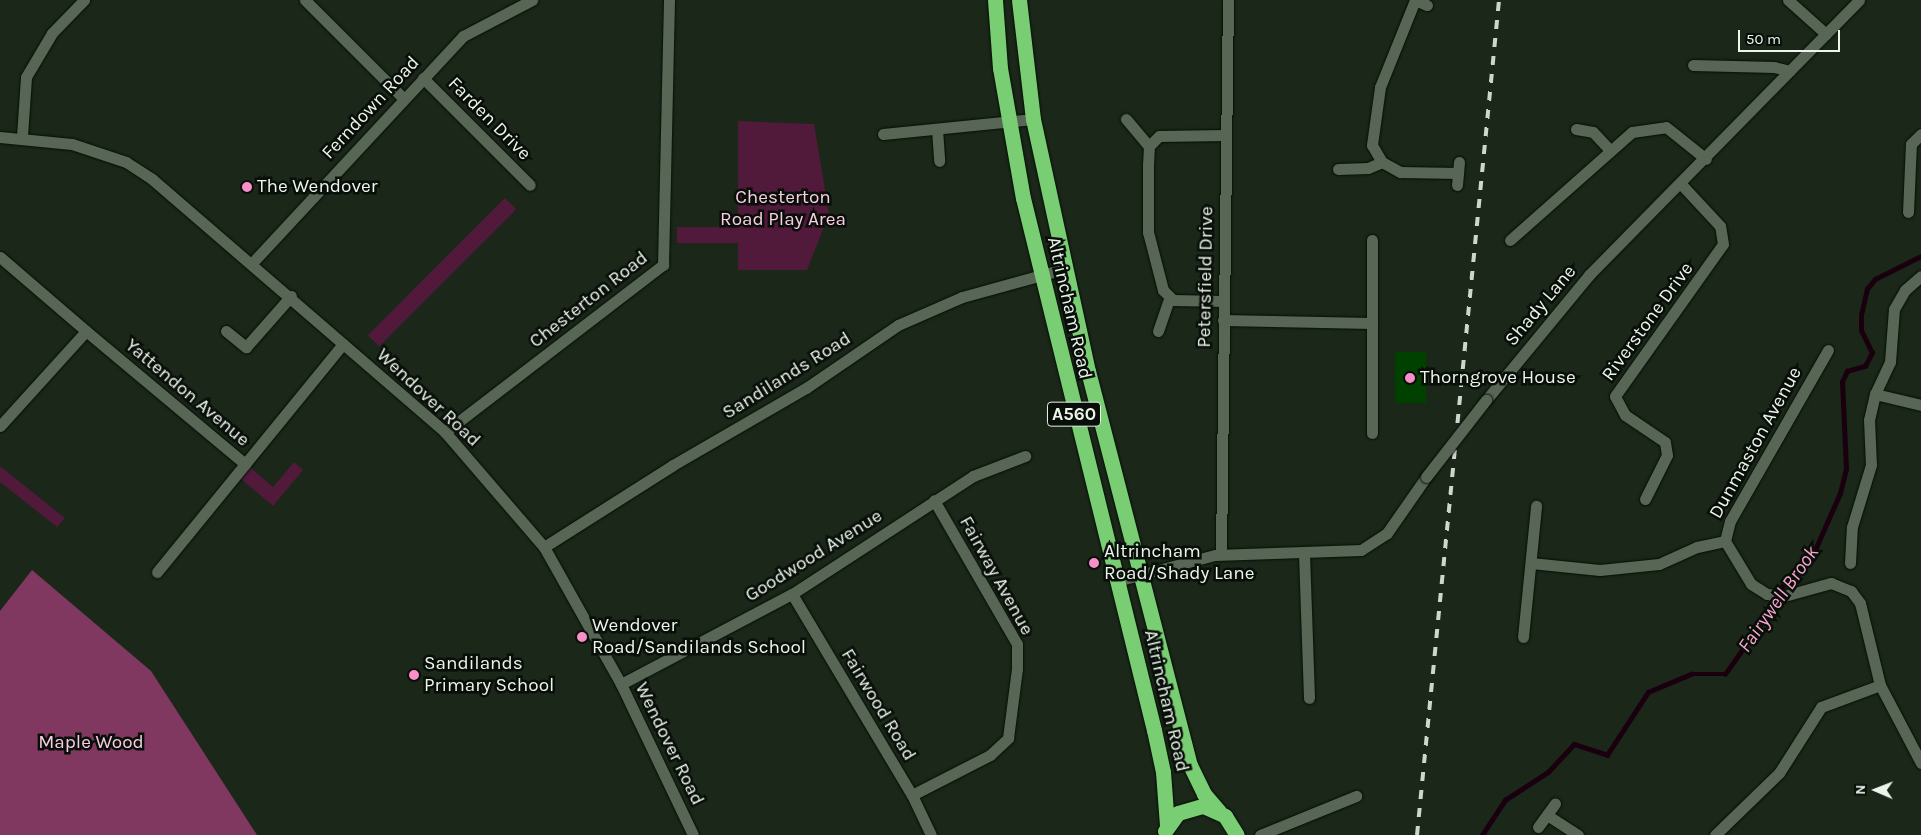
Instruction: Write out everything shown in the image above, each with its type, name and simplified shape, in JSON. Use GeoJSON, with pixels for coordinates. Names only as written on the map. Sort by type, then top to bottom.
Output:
{"type":"FeatureCollection","features":[{"type":"Feature","properties":{"kind":"highway","name":"Altrincham Road"},"geometry":{"type":"LineString","coordinates":[[994,0],[1008,123],[1040,275],[1163,772],[1165,830]]}},
{"type":"Feature","properties":{"kind":"highway","name":"Altrincham Road"},"geometry":{"type":"LineString","coordinates":[[1019,0],[1033,119],[1064,269],[1140,575],[1190,765],[1204,794],[1219,811]]}},
{"type":"Feature","properties":{"kind":"highway","name":"A560"},"geometry":{"type":"LineString","coordinates":[[1165,830],[1186,809],[1203,806],[1219,811],[1230,821],[1237,835]]}},
{"type":"Feature","properties":{"kind":"street"},"geometry":{"type":"LineString","coordinates":[[22,136],[26,77],[52,33],[84,0]]}},
{"type":"Feature","properties":{"kind":"street"},"geometry":{"type":"LineString","coordinates":[[305,0],[403,98]]}},
{"type":"Feature","properties":{"kind":"street","name":"Ferndown Road"},"geometry":{"type":"LineString","coordinates":[[253,262],[403,98],[463,36],[532,0]]}},
{"type":"Feature","properties":{"kind":"street","name":"Chesterton Road"},"geometry":{"type":"LineString","coordinates":[[445,432],[663,265],[669,0]]}},
{"type":"Feature","properties":{"kind":"street","name":"Petersfield Drive"},"geometry":{"type":"LineString","coordinates":[[1221,554],[1228,0]]}},
{"type":"Feature","properties":{"kind":"street"},"geometry":{"type":"LineString","coordinates":[[1427,5],[1415,0],[1382,77],[1374,113],[1372,145],[1382,162],[1405,173],[1458,174]]}},
{"type":"Feature","properties":{"kind":"street"},"geometry":{"type":"LineString","coordinates":[[1788,0],[1826,34]]}},
{"type":"Feature","properties":{"kind":"street","name":"Shady Lane"},"geometry":{"type":"LineString","coordinates":[[1117,581],[1221,554],[1354,552],[1374,544],[1392,527],[1426,477],[1486,400],[1589,275],[1682,184],[1859,0]]}},
{"type":"Feature","properties":{"kind":"street"},"geometry":{"type":"LineString","coordinates":[[1693,65],[1774,67],[1790,72]]}},
{"type":"Feature","properties":{"kind":"street","name":"Farden Drive"},"geometry":{"type":"LineString","coordinates":[[423,78],[530,185]]}},
{"type":"Feature","properties":{"kind":"street"},"geometry":{"type":"LineString","coordinates":[[883,134],[1033,119]]}},
{"type":"Feature","properties":{"kind":"street"},"geometry":{"type":"LineString","coordinates":[[1126,119],[1149,146],[1148,232],[1160,281],[1169,299],[1158,331]]}},
{"type":"Feature","properties":{"kind":"street"},"geometry":{"type":"LineString","coordinates":[[1510,240],[1632,132],[1662,127],[1684,138],[1706,159]]}},
{"type":"Feature","properties":{"kind":"street"},"geometry":{"type":"LineString","coordinates":[[937,129],[940,160]]}},
{"type":"Feature","properties":{"kind":"street"},"geometry":{"type":"LineString","coordinates":[[1576,129],[1593,132],[1610,150]]}},
{"type":"Feature","properties":{"kind":"street"},"geometry":{"type":"LineString","coordinates":[[1908,212],[1910,144],[1921,134]]}},
{"type":"Feature","properties":{"kind":"street"},"geometry":{"type":"LineString","coordinates":[[1149,146],[1163,135],[1226,135]]}},
{"type":"Feature","properties":{"kind":"street","name":"Wendover Road"},"geometry":{"type":"LineString","coordinates":[[0,137],[22,136],[72,144],[126,162],[182,202],[253,262],[343,344],[445,432],[544,547],[620,684],[693,835]]}},
{"type":"Feature","properties":{"kind":"street"},"geometry":{"type":"LineString","coordinates":[[1338,169],[1368,168],[1382,162]]}},
{"type":"Feature","properties":{"kind":"street","name":"Riverstone Drive"},"geometry":{"type":"LineString","coordinates":[[1645,500],[1667,455],[1666,442],[1625,415],[1615,396],[1723,244],[1720,226],[1682,184]]}},
{"type":"Feature","properties":{"kind":"street"},"geometry":{"type":"LineString","coordinates":[[1372,240],[1372,433]]}},
{"type":"Feature","properties":{"kind":"street","name":"Yattendon Avenue"},"geometry":{"type":"LineString","coordinates":[[0,257],[244,464],[343,344]]}},
{"type":"Feature","properties":{"kind":"street","name":"Sandilands Road"},"geometry":{"type":"LineString","coordinates":[[544,547],[673,466],[806,388],[898,325],[962,297],[1064,269]]}},
{"type":"Feature","properties":{"kind":"street"},"geometry":{"type":"LineString","coordinates":[[1846,556],[1854,516],[1870,471],[1869,429],[1875,394],[1890,362],[1894,309],[1905,290],[1921,276]]}},
{"type":"Feature","properties":{"kind":"street"},"geometry":{"type":"LineString","coordinates":[[226,331],[246,347],[291,296]]}},
{"type":"Feature","properties":{"kind":"street"},"geometry":{"type":"LineString","coordinates":[[1169,299],[1223,301]]}},
{"type":"Feature","properties":{"kind":"street"},"geometry":{"type":"LineString","coordinates":[[1223,320],[1371,322]]}},
{"type":"Feature","properties":{"kind":"street"},"geometry":{"type":"LineString","coordinates":[[0,426],[86,331]]}},
{"type":"Feature","properties":{"kind":"street","name":"Dunmaston Avenue"},"geometry":{"type":"LineString","coordinates":[[1828,350],[1730,521],[1725,541],[1751,584],[1775,596],[1831,584],[1851,591],[1860,603],[1880,685]]}},
{"type":"Feature","properties":{"kind":"street"},"geometry":{"type":"LineString","coordinates":[[1875,394],[1921,404]]}},
{"type":"Feature","properties":{"kind":"street","name":"Goodwood Avenue"},"geometry":{"type":"LineString","coordinates":[[620,684],[792,594],[973,476],[1025,456]]}},
{"type":"Feature","properties":{"kind":"street"},"geometry":{"type":"LineString","coordinates":[[157,572],[244,464]]}},
{"type":"Feature","properties":{"kind":"street","name":"Fairway Avenue"},"geometry":{"type":"LineString","coordinates":[[912,795],[990,755],[1008,738],[1016,685],[1017,644],[934,500]]}},
{"type":"Feature","properties":{"kind":"street"},"geometry":{"type":"LineString","coordinates":[[1524,638],[1536,506]]}},
{"type":"Feature","properties":{"kind":"street"},"geometry":{"type":"LineString","coordinates":[[1531,563],[1600,570],[1654,565],[1670,561],[1697,547],[1725,541]]}},
{"type":"Feature","properties":{"kind":"street"},"geometry":{"type":"LineString","coordinates":[[1304,554],[1308,698]]}},
{"type":"Feature","properties":{"kind":"street","name":"Fairwood Road"},"geometry":{"type":"LineString","coordinates":[[792,594],[912,795],[932,835]]}},
{"type":"Feature","properties":{"kind":"street"},"geometry":{"type":"LineString","coordinates":[[1526,614],[1538,615]]}},
{"type":"Feature","properties":{"kind":"street"},"geometry":{"type":"LineString","coordinates":[[1715,835],[1779,772],[1821,707],[1880,685],[1920,761]]}},
{"type":"Feature","properties":{"kind":"street"},"geometry":{"type":"LineString","coordinates":[[1260,835],[1356,796]]}},
{"type":"Feature","properties":{"kind":"street"},"geometry":{"type":"LineString","coordinates":[[1538,827],[1555,804]]}},
{"type":"Feature","properties":{"kind":"street"},"geometry":{"type":"LineString","coordinates":[[1547,815],[1578,835]]}},
{"type":"Feature","properties":{"kind":"green space","name":"Chesterton Road Play Area"},"geometry":{"type":"Polygon","coordinates":[[[738,121],[814,124],[829,214],[807,270],[738,270],[738,243],[677,243],[677,227],[738,227],[738,121]]]}},
{"type":"Feature","properties":{"kind":"green space"},"geometry":{"type":"Polygon","coordinates":[[[505,198],[516,209],[379,346],[368,335],[505,198]]]}},
{"type":"Feature","properties":{"kind":"green space"},"geometry":{"type":"Polygon","coordinates":[[[294,462],[303,470],[273,506],[241,479],[250,467],[273,487],[294,462]]]}},
{"type":"Feature","properties":{"kind":"green space"},"geometry":{"type":"Polygon","coordinates":[[[0,466],[65,518],[57,527],[0,482],[0,466]]]}},
{"type":"Feature","properties":{"kind":"green space","name":"Maple Wood"},"geometry":{"type":"Polygon","coordinates":[[[32,570],[151,671],[257,835],[0,835],[0,611],[32,570]]]}},
{"type":"Feature","properties":{"kind":"building","name":"Thorngrove House"},"geometry":{"type":"Polygon","coordinates":[[[1395,352],[1426,352],[1426,403],[1395,403],[1395,352]]]}},
{"type":"Feature","properties":{"kind":"waterway","name":"Fairywell Brook"},"geometry":{"type":"LineString","coordinates":[[1482,835],[1505,800],[1548,772],[1574,744],[1607,755],[1648,692],[1691,674],[1725,674],[1765,618],[1779,590],[1815,550],[1840,493],[1846,469],[1842,382],[1847,371],[1865,366],[1872,353],[1861,330],[1861,315],[1867,289],[1875,279],[1921,256]]}},
{"type":"Feature","properties":{"kind":"railway"},"geometry":{"type":"LineString","coordinates":[[1417,835],[1499,0]]}},
{"type":"Feature","properties":{"kind":"place","name":"The Wendover"},"geometry":{"type":"Point","coordinates":[247,187]}},
{"type":"Feature","properties":{"kind":"place","name":"Thorngrove House"},"geometry":{"type":"Point","coordinates":[1410,378]}},
{"type":"Feature","properties":{"kind":"place","name":"Altrincham Road/Shady Lane"},"geometry":{"type":"Point","coordinates":[1094,563]}},
{"type":"Feature","properties":{"kind":"place","name":"Wendover Road/Sandilands School"},"geometry":{"type":"Point","coordinates":[582,637]}},
{"type":"Feature","properties":{"kind":"place","name":"Sandilands Primary School"},"geometry":{"type":"Point","coordinates":[414,675]}}]}
